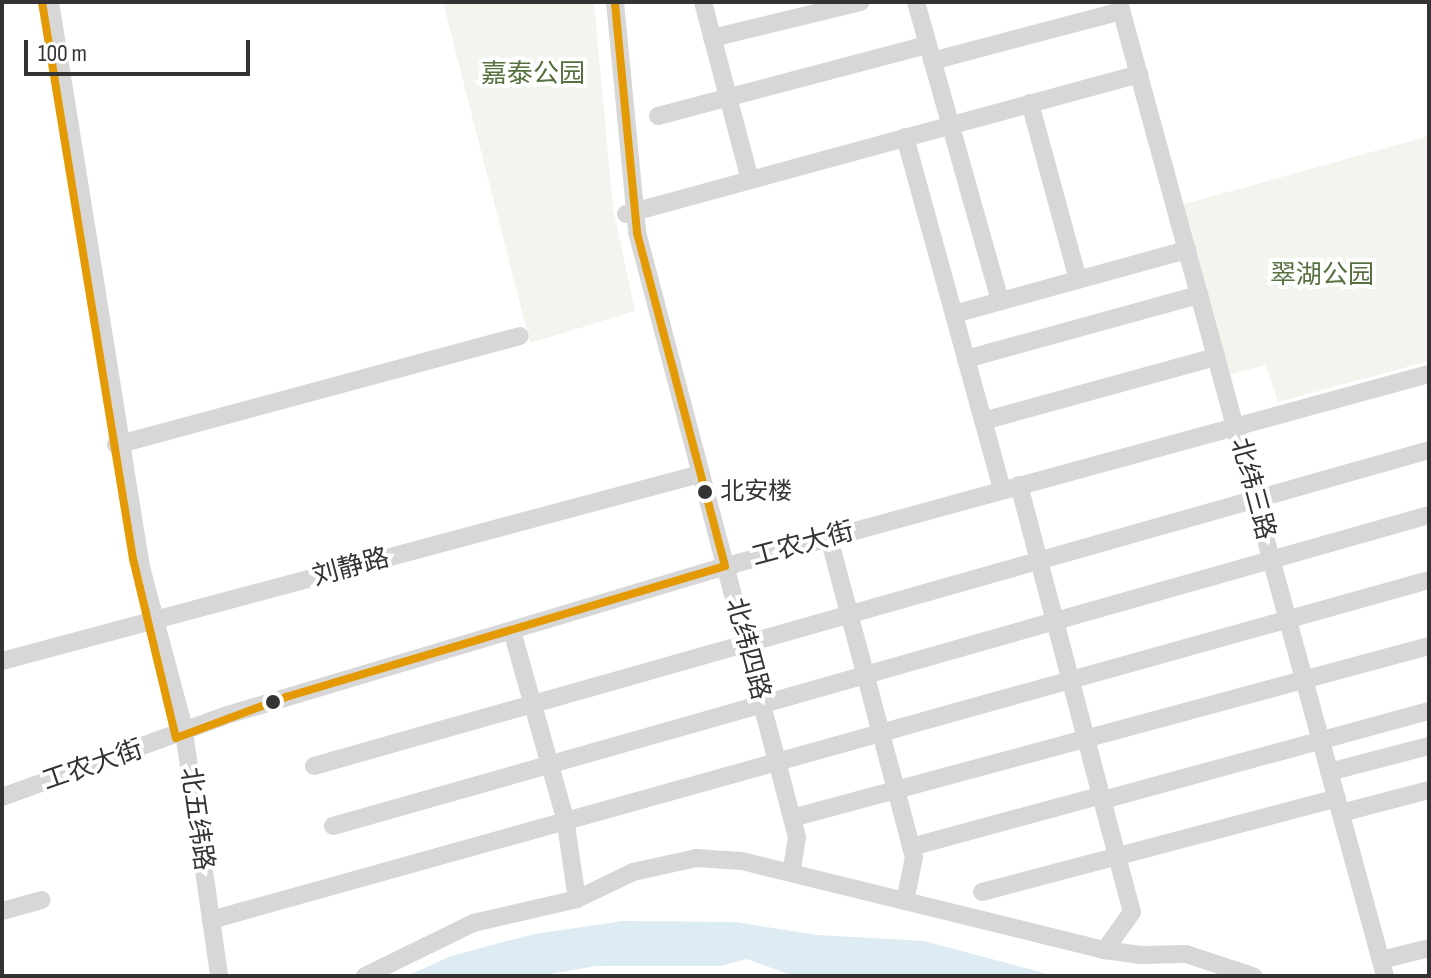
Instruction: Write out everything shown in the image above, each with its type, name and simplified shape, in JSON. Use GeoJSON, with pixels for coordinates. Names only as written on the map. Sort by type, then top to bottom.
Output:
{"type":"FeatureCollection","features":[{"type":"Feature","properties":{"kind":"street","name":"北五纬路"},"geometry":{"type":"LineString","coordinates":[[42,2],[151,623],[179,731],[219,976]]}},
{"type":"Feature","properties":{"kind":"street","name":"北五纬路"},"geometry":{"type":"LineString","coordinates":[[50,2],[120,444]]}},
{"type":"Feature","properties":{"kind":"street","name":"北纬四路"},"geometry":{"type":"LineString","coordinates":[[604,2],[630,213],[719,564],[745,640],[797,837],[791,873]]}},
{"type":"Feature","properties":{"kind":"street","name":"北纬四路"},"geometry":{"type":"LineString","coordinates":[[615,2],[630,213]]}},
{"type":"Feature","properties":{"kind":"street"},"geometry":{"type":"LineString","coordinates":[[703,2],[750,180]]}},
{"type":"Feature","properties":{"kind":"street"},"geometry":{"type":"LineString","coordinates":[[712,38],[861,2]]}},
{"type":"Feature","properties":{"kind":"street"},"geometry":{"type":"LineString","coordinates":[[916,2],[1000,301]]}},
{"type":"Feature","properties":{"kind":"street"},"geometry":{"type":"LineString","coordinates":[[658,116],[1120,6]]}},
{"type":"Feature","properties":{"kind":"street","name":"北纬三路"},"geometry":{"type":"LineString","coordinates":[[1120,6],[1383,968]]}},
{"type":"Feature","properties":{"kind":"street"},"geometry":{"type":"LineString","coordinates":[[630,213],[1139,74]]}},
{"type":"Feature","properties":{"kind":"street"},"geometry":{"type":"LineString","coordinates":[[1030,103],[1078,280]]}},
{"type":"Feature","properties":{"kind":"street"},"geometry":{"type":"LineString","coordinates":[[905,137],[983,421],[1038,557],[1118,855],[1132,912],[1105,950]]}},
{"type":"Feature","properties":{"kind":"street"},"geometry":{"type":"LineString","coordinates":[[954,314],[1187,250]]}},
{"type":"Feature","properties":{"kind":"street"},"geometry":{"type":"LineString","coordinates":[[966,359],[1199,295]]}},
{"type":"Feature","properties":{"kind":"street"},"geometry":{"type":"LineString","coordinates":[[120,444],[520,336]]}},
{"type":"Feature","properties":{"kind":"street"},"geometry":{"type":"LineString","coordinates":[[983,421],[1216,357]]}},
{"type":"Feature","properties":{"kind":"street","name":"工农大街"},"geometry":{"type":"LineString","coordinates":[[179,731],[260,695],[719,564],[829,538],[1234,424],[1429,374]]}},
{"type":"Feature","properties":{"kind":"street"},"geometry":{"type":"LineString","coordinates":[[314,766],[745,640],[1429,450]]}},
{"type":"Feature","properties":{"kind":"street","name":"刘静路"},"geometry":{"type":"LineString","coordinates":[[2,661],[696,475]]}},
{"type":"Feature","properties":{"kind":"street"},"geometry":{"type":"LineString","coordinates":[[333,826],[549,760],[1429,515]]}},
{"type":"Feature","properties":{"kind":"street"},"geometry":{"type":"LineString","coordinates":[[829,538],[911,847],[905,901]]}},
{"type":"Feature","properties":{"kind":"street","name":"工农大街"},"geometry":{"type":"LineString","coordinates":[[2,797],[224,716],[512,631],[719,564]]}},
{"type":"Feature","properties":{"kind":"street"},"geometry":{"type":"LineString","coordinates":[[211,920],[776,759],[1429,580]]}},
{"type":"Feature","properties":{"kind":"street"},"geometry":{"type":"LineString","coordinates":[[512,631],[565,818],[577,899]]}},
{"type":"Feature","properties":{"kind":"street"},"geometry":{"type":"LineString","coordinates":[[792,818],[1429,646]]}},
{"type":"Feature","properties":{"kind":"street"},"geometry":{"type":"LineString","coordinates":[[911,847],[1429,711]]}},
{"type":"Feature","properties":{"kind":"street"},"geometry":{"type":"LineString","coordinates":[[1329,772],[1429,746]]}},
{"type":"Feature","properties":{"kind":"street"},"geometry":{"type":"LineString","coordinates":[[982,892],[1118,855],[1339,806],[1429,790]]}},
{"type":"Feature","properties":{"kind":"street"},"geometry":{"type":"LineString","coordinates":[[365,976],[473,923],[577,899],[633,872],[696,858],[791,873],[1105,950],[1141,955],[1186,954],[1253,976]]}},
{"type":"Feature","properties":{"kind":"street"},"geometry":{"type":"LineString","coordinates":[[2,911],[42,900]]}},
{"type":"Feature","properties":{"kind":"street"},"geometry":{"type":"LineString","coordinates":[[1383,968],[1429,948]]}},
{"type":"Feature","properties":{"kind":"green space","name":"嘉泰公园"},"geometry":{"type":"Polygon","coordinates":[[[443,2],[594,2],[613,208],[635,311],[530,343],[443,2]]]}},
{"type":"Feature","properties":{"kind":"green space","name":"翠湖公园"},"geometry":{"type":"Polygon","coordinates":[[[1429,136],[1429,361],[1278,402],[1266,365],[1228,375],[1181,205],[1429,136]]]}},
{"type":"Feature","properties":{"kind":"shaded area"},"geometry":{"type":"Polygon","coordinates":[[[623,921],[736,922],[817,935],[924,941],[1055,976],[793,976],[747,959],[720,966],[596,966],[538,976],[407,976],[451,956],[534,934],[623,921]]]}},
{"type":"Feature","properties":{"kind":"transit line"},"geometry":{"type":"LineString","coordinates":[[42,2],[133,559],[176,738],[286,697],[725,566],[637,232],[615,2]]}},
{"type":"Feature","properties":{"kind":"place","name":"北安楼"},"geometry":{"type":"Point","coordinates":[705,492]}}]}
